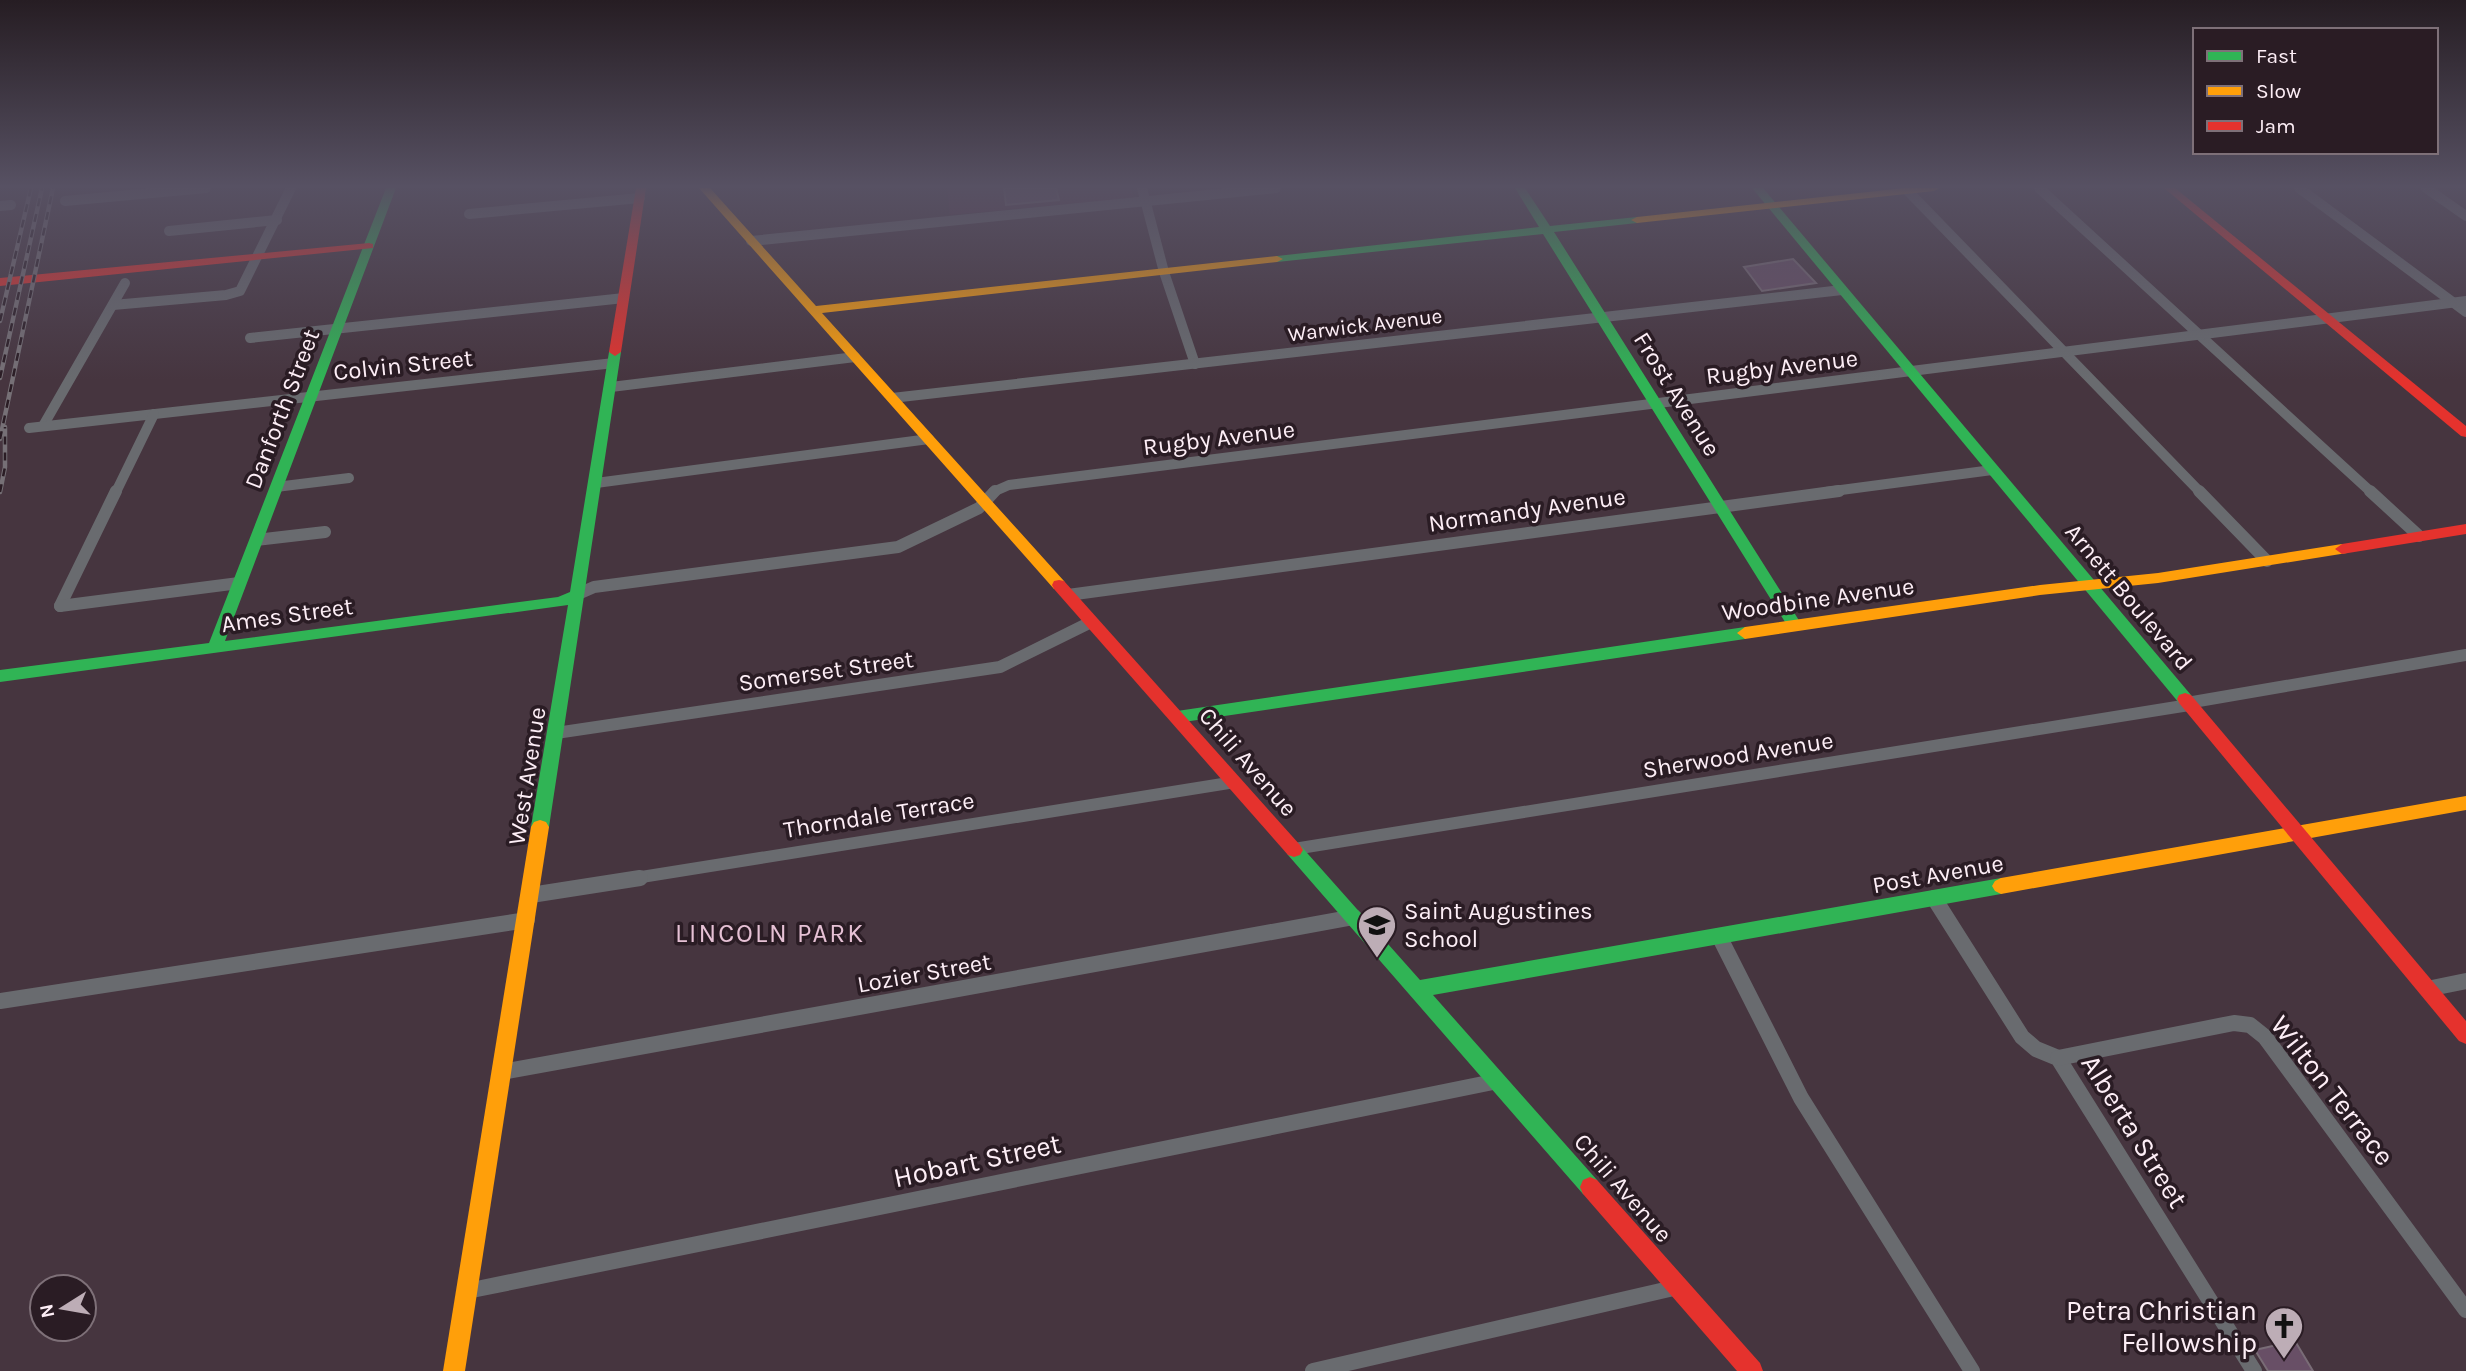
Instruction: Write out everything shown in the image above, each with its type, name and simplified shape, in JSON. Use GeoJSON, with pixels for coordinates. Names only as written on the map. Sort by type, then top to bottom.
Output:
{"type":"FeatureCollection","features":[{"type":"Feature","properties":{"kind":"street"},"geometry":{"type":"LineString","coordinates":[[113,305],[235,293],[244,286],[261,252]]}},
{"type":"Feature","properties":{"kind":"street"},"geometry":{"type":"LineString","coordinates":[[0,282],[309,252]]}},
{"type":"Feature","properties":{"kind":"street","name":"Danforth Street"},"geometry":{"type":"LineString","coordinates":[[215,647],[367,252]]}},
{"type":"Feature","properties":{"kind":"street","name":"West Avenue"},"geometry":{"type":"LineString","coordinates":[[454,1371],[631,252]]}},
{"type":"Feature","properties":{"kind":"street","name":"Chili Avenue"},"geometry":{"type":"LineString","coordinates":[[761,252],[1235,782],[1752,1371]]}},
{"type":"Feature","properties":{"kind":"street"},"geometry":{"type":"LineString","coordinates":[[1159,252],[1195,364]]}},
{"type":"Feature","properties":{"kind":"street"},"geometry":{"type":"LineString","coordinates":[[812,310],[1343,252]]}},
{"type":"Feature","properties":{"kind":"street","name":"Frost Avenue"},"geometry":{"type":"LineString","coordinates":[[1562,252],[1795,625]]}},
{"type":"Feature","properties":{"kind":"street","name":"Arnett Boulevard"},"geometry":{"type":"LineString","coordinates":[[1810,252],[2466,1035]]}},
{"type":"Feature","properties":{"kind":"street"},"geometry":{"type":"LineString","coordinates":[[1968,252],[2267,561]]}},
{"type":"Feature","properties":{"kind":"street"},"geometry":{"type":"LineString","coordinates":[[2110,252],[2419,536]]}},
{"type":"Feature","properties":{"kind":"street"},"geometry":{"type":"LineString","coordinates":[[2247,252],[2466,433]]}},
{"type":"Feature","properties":{"kind":"street"},"geometry":{"type":"LineString","coordinates":[[2385,252],[2466,312]]}},
{"type":"Feature","properties":{"kind":"street"},"geometry":{"type":"LineString","coordinates":[[43,426],[125,283]]}},
{"type":"Feature","properties":{"kind":"street","name":"Warwick Avenue"},"geometry":{"type":"LineString","coordinates":[[892,398],[1842,290]]}},
{"type":"Feature","properties":{"kind":"street"},"geometry":{"type":"LineString","coordinates":[[250,338],[624,298]]}},
{"type":"Feature","properties":{"kind":"street","name":"Rugby Avenue"},"geometry":{"type":"LineString","coordinates":[[578,594],[594,587],[898,547],[979,508],[994,491],[1009,485],[2466,301]]}},
{"type":"Feature","properties":{"kind":"street"},"geometry":{"type":"LineString","coordinates":[[611,387],[855,357]]}},
{"type":"Feature","properties":{"kind":"street","name":"Colvin Street"},"geometry":{"type":"LineString","coordinates":[[29,428],[614,363]]}},
{"type":"Feature","properties":{"kind":"street"},"geometry":{"type":"LineString","coordinates":[[60,606],[154,414]]}},
{"type":"Feature","properties":{"kind":"street"},"geometry":{"type":"LineString","coordinates":[[596,483],[929,439]]}},
{"type":"Feature","properties":{"kind":"street","name":"Normandy Avenue"},"geometry":{"type":"LineString","coordinates":[[1068,595],[1992,470]]}},
{"type":"Feature","properties":{"kind":"street"},"geometry":{"type":"LineString","coordinates":[[276,486],[349,478]]}},
{"type":"Feature","properties":{"kind":"street","name":"Woodbine Avenue"},"geometry":{"type":"LineString","coordinates":[[1177,717],[2040,590],[2158,579],[2466,529]]}},
{"type":"Feature","properties":{"kind":"street"},"geometry":{"type":"LineString","coordinates":[[256,540],[325,532]]}},
{"type":"Feature","properties":{"kind":"street"},"geometry":{"type":"LineString","coordinates":[[60,606],[239,583]]}},
{"type":"Feature","properties":{"kind":"street","name":"Ames Street"},"geometry":{"type":"LineString","coordinates":[[0,676],[560,602],[578,594]]}},
{"type":"Feature","properties":{"kind":"street","name":"Somerset Street"},"geometry":{"type":"LineString","coordinates":[[556,733],[1000,667],[1015,662],[1091,622]]}},
{"type":"Feature","properties":{"kind":"street","name":"Sherwood Avenue"},"geometry":{"type":"LineString","coordinates":[[1294,849],[2188,704],[2466,655]]}},
{"type":"Feature","properties":{"kind":"street","name":"Thorndale Terrace"},"geometry":{"type":"LineString","coordinates":[[531,895],[1235,782]]}},
{"type":"Feature","properties":{"kind":"street","name":"Post Avenue"},"geometry":{"type":"LineString","coordinates":[[1418,989],[2466,803]]}},
{"type":"Feature","properties":{"kind":"street","name":"Alberta Street"},"geometry":{"type":"LineString","coordinates":[[1934,898],[2022,1037],[2036,1049],[2058,1058],[2254,1371]]}},
{"type":"Feature","properties":{"kind":"street","name":"Lozier Street"},"geometry":{"type":"LineString","coordinates":[[502,1072],[1354,917]]}},
{"type":"Feature","properties":{"kind":"street"},"geometry":{"type":"LineString","coordinates":[[0,1002],[527,919]]}},
{"type":"Feature","properties":{"kind":"street"},"geometry":{"type":"LineString","coordinates":[[1719,936],[1801,1097],[1972,1371]]}},
{"type":"Feature","properties":{"kind":"street"},"geometry":{"type":"LineString","coordinates":[[2427,989],[2466,981]]}},
{"type":"Feature","properties":{"kind":"street","name":"Wilton Terrace"},"geometry":{"type":"LineString","coordinates":[[2058,1058],[2234,1023],[2255,1028],[2265,1037],[2466,1310]]}},
{"type":"Feature","properties":{"kind":"street","name":"Hobart Street"},"geometry":{"type":"LineString","coordinates":[[467,1291],[1498,1081]]}},
{"type":"Feature","properties":{"kind":"street"},"geometry":{"type":"LineString","coordinates":[[1313,1371],[1680,1287]]}},
{"type":"Feature","properties":{"kind":"building"},"geometry":{"type":"Polygon","coordinates":[[[1793,259],[1816,283],[1762,291],[1744,267],[1793,259]]]}},
{"type":"Feature","properties":{"kind":"building","name":"Petra Christian Fellowship"},"geometry":{"type":"Polygon","coordinates":[[[2295,1341],[2313,1371],[2268,1371],[2255,1350],[2295,1341]]]}},
{"type":"Feature","properties":{"kind":"railway"},"geometry":{"type":"LineString","coordinates":[[0,321],[16,252]]}},
{"type":"Feature","properties":{"kind":"railway"},"geometry":{"type":"LineString","coordinates":[[0,378],[28,252]]}},
{"type":"Feature","properties":{"kind":"railway"},"geometry":{"type":"LineString","coordinates":[[0,439],[39,252]]}},
{"type":"Feature","properties":{"kind":"railway"},"geometry":{"type":"LineString","coordinates":[[0,492],[5,467],[5,427]]}},
{"type":"Feature","properties":{"kind":"traffic: fast"},"geometry":{"type":"LineString","coordinates":[[215,647],[366,252]]}},
{"type":"Feature","properties":{"kind":"traffic: fast"},"geometry":{"type":"LineString","coordinates":[[1277,259],[1342,252]]}},
{"type":"Feature","properties":{"kind":"traffic: fast"},"geometry":{"type":"LineString","coordinates":[[1560,252],[1795,626]]}},
{"type":"Feature","properties":{"kind":"traffic: fast"},"geometry":{"type":"LineString","coordinates":[[1811,252],[2185,699]]}},
{"type":"Feature","properties":{"kind":"traffic: fast"},"geometry":{"type":"LineString","coordinates":[[540,827],[615,352]]}},
{"type":"Feature","properties":{"kind":"traffic: fast"},"geometry":{"type":"LineString","coordinates":[[0,676],[560,602],[578,594]]}},
{"type":"Feature","properties":{"kind":"traffic: fast"},"geometry":{"type":"LineString","coordinates":[[1177,717],[1745,633]]}},
{"type":"Feature","properties":{"kind":"traffic: fast"},"geometry":{"type":"LineString","coordinates":[[1294,850],[1590,1187]]}},
{"type":"Feature","properties":{"kind":"traffic: fast"},"geometry":{"type":"LineString","coordinates":[[1418,989],[2001,886]]}},
{"type":"Feature","properties":{"kind":"traffic: slow"},"geometry":{"type":"LineString","coordinates":[[761,252],[1059,585]]}},
{"type":"Feature","properties":{"kind":"traffic: slow"},"geometry":{"type":"LineString","coordinates":[[812,310],[1277,259]]}},
{"type":"Feature","properties":{"kind":"traffic: slow"},"geometry":{"type":"LineString","coordinates":[[1745,633],[2040,590],[2158,578],[2342,549]]}},
{"type":"Feature","properties":{"kind":"traffic: slow"},"geometry":{"type":"LineString","coordinates":[[2001,886],[2466,803]]}},
{"type":"Feature","properties":{"kind":"traffic: slow"},"geometry":{"type":"LineString","coordinates":[[454,1371],[540,827]]}},
{"type":"Feature","properties":{"kind":"traffic: jam"},"geometry":{"type":"LineString","coordinates":[[0,282],[308,252]]}},
{"type":"Feature","properties":{"kind":"traffic: jam"},"geometry":{"type":"LineString","coordinates":[[615,352],[631,252]]}},
{"type":"Feature","properties":{"kind":"traffic: jam"},"geometry":{"type":"LineString","coordinates":[[2247,252],[2466,433]]}},
{"type":"Feature","properties":{"kind":"traffic: jam"},"geometry":{"type":"LineString","coordinates":[[2342,549],[2466,529]]}},
{"type":"Feature","properties":{"kind":"traffic: jam"},"geometry":{"type":"LineString","coordinates":[[1059,585],[1294,850]]}},
{"type":"Feature","properties":{"kind":"traffic: jam"},"geometry":{"type":"LineString","coordinates":[[2185,699],[2466,1035]]}},
{"type":"Feature","properties":{"kind":"traffic: jam"},"geometry":{"type":"LineString","coordinates":[[1590,1187],[1752,1371]]}},
{"type":"Feature","properties":{"kind":"place","name":"Saint Augustines School"},"geometry":{"type":"Point","coordinates":[1377,959]}},
{"type":"Feature","properties":{"kind":"place","name":"Petra Christian Fellowship"},"geometry":{"type":"Point","coordinates":[2284,1360]}},
{"type":"Feature","properties":{"kind":"district","name":"LINCOLN PARK"},"geometry":{"type":"Point","coordinates":[770,933]}}]}
